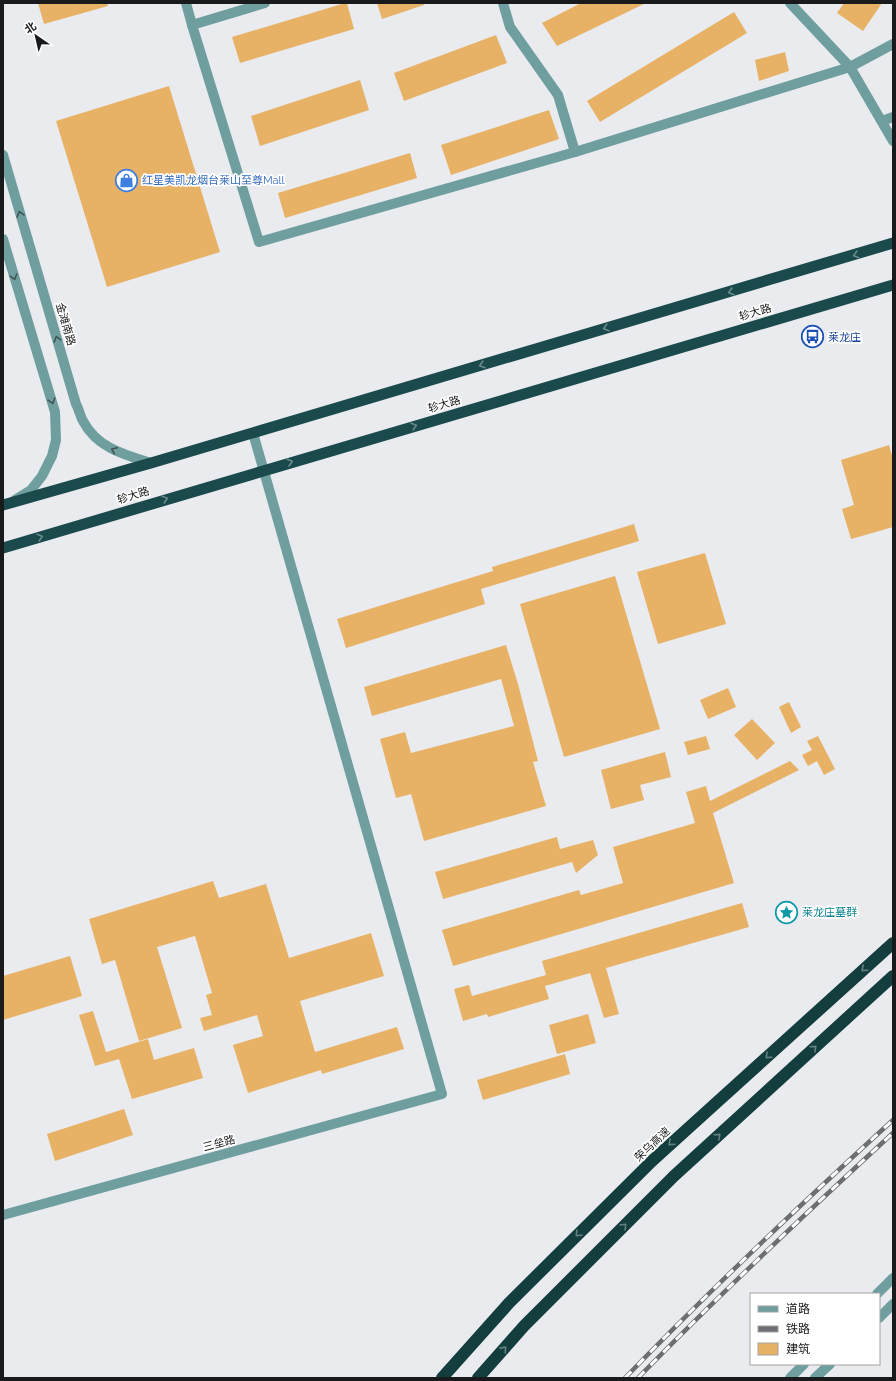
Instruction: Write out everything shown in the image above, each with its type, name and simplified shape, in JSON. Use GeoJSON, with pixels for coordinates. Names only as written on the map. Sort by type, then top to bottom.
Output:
{"type":"FeatureCollection","features":[{"type":"Feature","properties":{"kind":"highway"},"geometry":{"type":"LineString","coordinates":[[8,503],[151,463],[893,244]]}},
{"type":"Feature","properties":{"kind":"highway","name":"轸大路"},"geometry":{"type":"LineString","coordinates":[[3,548],[893,285]]}},
{"type":"Feature","properties":{"kind":"highway","name":"荣乌高速"},"geometry":{"type":"LineString","coordinates":[[442,1378],[508,1303],[652,1161],[893,943]]}},
{"type":"Feature","properties":{"kind":"highway"},"geometry":{"type":"LineString","coordinates":[[478,1378],[524,1326],[674,1176],[893,976]]}},
{"type":"Feature","properties":{"kind":"street"},"geometry":{"type":"LineString","coordinates":[[186,3],[259,242],[575,152],[850,67],[893,44]]}},
{"type":"Feature","properties":{"kind":"street"},"geometry":{"type":"LineString","coordinates":[[192,25],[265,3]]}},
{"type":"Feature","properties":{"kind":"street"},"geometry":{"type":"LineString","coordinates":[[503,3],[510,28],[558,95],[575,152]]}},
{"type":"Feature","properties":{"kind":"street"},"geometry":{"type":"LineString","coordinates":[[790,3],[850,67],[893,141]]}},
{"type":"Feature","properties":{"kind":"street"},"geometry":{"type":"LineString","coordinates":[[882,121],[893,117]]}},
{"type":"Feature","properties":{"kind":"street","name":"金滩南路"},"geometry":{"type":"LineString","coordinates":[[3,155],[76,404],[84,422],[93,435],[105,446],[120,453],[151,463]]}},
{"type":"Feature","properties":{"kind":"street"},"geometry":{"type":"LineString","coordinates":[[3,239],[55,412],[56,440],[52,456],[42,476],[31,490],[8,503]]}},
{"type":"Feature","properties":{"kind":"street"},"geometry":{"type":"LineString","coordinates":[[253,433],[263,470]]}},
{"type":"Feature","properties":{"kind":"street","name":"三垒路"},"geometry":{"type":"LineString","coordinates":[[3,1215],[442,1094],[263,470]]}},
{"type":"Feature","properties":{"kind":"street"},"geometry":{"type":"LineString","coordinates":[[878,1293],[893,1278]]}},
{"type":"Feature","properties":{"kind":"street"},"geometry":{"type":"LineString","coordinates":[[880,1317],[893,1304]]}},
{"type":"Feature","properties":{"kind":"street"},"geometry":{"type":"LineString","coordinates":[[790,1378],[803,1365]]}},
{"type":"Feature","properties":{"kind":"street"},"geometry":{"type":"LineString","coordinates":[[815,1378],[829,1365]]}},
{"type":"Feature","properties":{"kind":"building"},"geometry":{"type":"Polygon","coordinates":[[[38,3],[107,3],[108,6],[44,24],[38,3]]]}},
{"type":"Feature","properties":{"kind":"building"},"geometry":{"type":"Polygon","coordinates":[[[347,3],[354,29],[240,63],[232,37],[347,3]]]}},
{"type":"Feature","properties":{"kind":"building"},"geometry":{"type":"Polygon","coordinates":[[[377,3],[424,3],[424,5],[382,19],[377,3]]]}},
{"type":"Feature","properties":{"kind":"building"},"geometry":{"type":"Polygon","coordinates":[[[581,3],[646,3],[557,46],[542,23],[581,3]]]}},
{"type":"Feature","properties":{"kind":"building"},"geometry":{"type":"Polygon","coordinates":[[[844,3],[882,3],[863,31],[837,13],[844,3]]]}},
{"type":"Feature","properties":{"kind":"building"},"geometry":{"type":"Polygon","coordinates":[[[734,12],[747,33],[600,122],[587,101],[734,12]]]}},
{"type":"Feature","properties":{"kind":"building"},"geometry":{"type":"Polygon","coordinates":[[[496,35],[507,63],[404,101],[394,73],[496,35]]]}},
{"type":"Feature","properties":{"kind":"building"},"geometry":{"type":"Polygon","coordinates":[[[785,52],[789,71],[759,81],[755,60],[785,52]]]}},
{"type":"Feature","properties":{"kind":"building"},"geometry":{"type":"Polygon","coordinates":[[[360,80],[369,110],[260,146],[251,116],[360,80]]]}},
{"type":"Feature","properties":{"kind":"building"},"geometry":{"type":"Polygon","coordinates":[[[169,86],[220,252],[107,287],[56,121],[169,86]]]}},
{"type":"Feature","properties":{"kind":"building"},"geometry":{"type":"Polygon","coordinates":[[[549,110],[559,139],[451,175],[441,145],[549,110]]]}},
{"type":"Feature","properties":{"kind":"building"},"geometry":{"type":"Polygon","coordinates":[[[410,153],[417,178],[285,218],[278,193],[410,153]]]}},
{"type":"Feature","properties":{"kind":"building"},"geometry":{"type":"Polygon","coordinates":[[[889,445],[893,459],[893,527],[851,539],[842,509],[854,505],[841,460],[889,445]]]}},
{"type":"Feature","properties":{"kind":"building"},"geometry":{"type":"Polygon","coordinates":[[[634,524],[639,541],[481,589],[485,604],[346,648],[337,619],[493,571],[492,567],[634,524]]]}},
{"type":"Feature","properties":{"kind":"building"},"geometry":{"type":"Polygon","coordinates":[[[705,553],[726,624],[658,644],[637,572],[705,553]]]}},
{"type":"Feature","properties":{"kind":"building"},"geometry":{"type":"Polygon","coordinates":[[[615,576],[660,729],[564,757],[520,604],[615,576]]]}},
{"type":"Feature","properties":{"kind":"building"},"geometry":{"type":"Polygon","coordinates":[[[506,645],[538,761],[533,762],[546,806],[424,841],[411,794],[396,798],[380,739],[405,732],[411,753],[514,726],[501,679],[372,716],[364,687],[506,645]]]}},
{"type":"Feature","properties":{"kind":"building"},"geometry":{"type":"Polygon","coordinates":[[[728,688],[736,707],[708,719],[700,700],[728,688]]]}},
{"type":"Feature","properties":{"kind":"building"},"geometry":{"type":"Polygon","coordinates":[[[789,702],[801,727],[791,733],[779,707],[789,702]]]}},
{"type":"Feature","properties":{"kind":"building"},"geometry":{"type":"Polygon","coordinates":[[[752,719],[775,743],[757,760],[734,735],[752,719]]]}},
{"type":"Feature","properties":{"kind":"building"},"geometry":{"type":"Polygon","coordinates":[[[706,736],[710,749],[688,755],[684,742],[706,736]]]}},
{"type":"Feature","properties":{"kind":"building"},"geometry":{"type":"Polygon","coordinates":[[[818,736],[835,769],[824,775],[817,761],[808,766],[802,755],[812,750],[807,741],[818,736]]]}},
{"type":"Feature","properties":{"kind":"building"},"geometry":{"type":"Polygon","coordinates":[[[665,752],[671,777],[640,785],[644,800],[611,809],[601,770],[665,752]]]}},
{"type":"Feature","properties":{"kind":"building"},"geometry":{"type":"Polygon","coordinates":[[[790,761],[799,770],[713,813],[734,883],[453,966],[442,930],[579,890],[581,895],[623,883],[613,847],[695,823],[686,792],[706,786],[710,801],[790,761]]]}},
{"type":"Feature","properties":{"kind":"building"},"geometry":{"type":"Polygon","coordinates":[[[557,837],[560,849],[593,840],[598,855],[576,873],[572,862],[443,899],[435,872],[557,837]]]}},
{"type":"Feature","properties":{"kind":"building"},"geometry":{"type":"Polygon","coordinates":[[[213,881],[219,898],[266,884],[289,958],[371,933],[384,976],[300,1001],[315,1052],[397,1027],[404,1049],[322,1074],[321,1070],[248,1093],[233,1045],[263,1036],[257,1015],[204,1031],[200,1018],[212,1015],[206,995],[212,993],[195,936],[157,947],[182,1028],[139,1041],[115,960],[102,964],[89,919],[213,881]]]}},
{"type":"Feature","properties":{"kind":"building"},"geometry":{"type":"Polygon","coordinates":[[[742,903],[749,927],[606,968],[619,1014],[604,1018],[590,973],[545,986],[549,999],[488,1017],[487,1014],[463,1021],[454,989],[469,985],[472,996],[546,975],[542,961],[742,903]]]}},
{"type":"Feature","properties":{"kind":"building"},"geometry":{"type":"Polygon","coordinates":[[[70,956],[82,996],[3,1020],[3,976],[70,956]]]}},
{"type":"Feature","properties":{"kind":"building"},"geometry":{"type":"Polygon","coordinates":[[[93,1011],[106,1052],[148,1039],[154,1060],[194,1048],[203,1078],[132,1099],[119,1059],[95,1066],[79,1015],[93,1011]]]}},
{"type":"Feature","properties":{"kind":"building"},"geometry":{"type":"Polygon","coordinates":[[[588,1014],[596,1043],[557,1054],[549,1025],[588,1014]]]}},
{"type":"Feature","properties":{"kind":"building"},"geometry":{"type":"Polygon","coordinates":[[[565,1054],[570,1074],[483,1100],[477,1080],[565,1054]]]}},
{"type":"Feature","properties":{"kind":"building"},"geometry":{"type":"Polygon","coordinates":[[[124,1109],[133,1135],[55,1161],[47,1134],[124,1109]]]}},
{"type":"Feature","properties":{"kind":"railway"},"geometry":{"type":"LineString","coordinates":[[625,1378],[757,1247],[893,1120]]}},
{"type":"Feature","properties":{"kind":"railway"},"geometry":{"type":"LineString","coordinates":[[638,1378],[764,1254],[893,1133]]}},
{"type":"Feature","properties":{"kind":"place","name":"红星美凯龙烟台莱山至尊Mall"},"geometry":{"type":"Point","coordinates":[127,180]}},
{"type":"Feature","properties":{"kind":"place","name":"莱龙庄"},"geometry":{"type":"Point","coordinates":[813,337]}},
{"type":"Feature","properties":{"kind":"place","name":"莱龙庄墓群"},"geometry":{"type":"Point","coordinates":[787,912]}}]}
